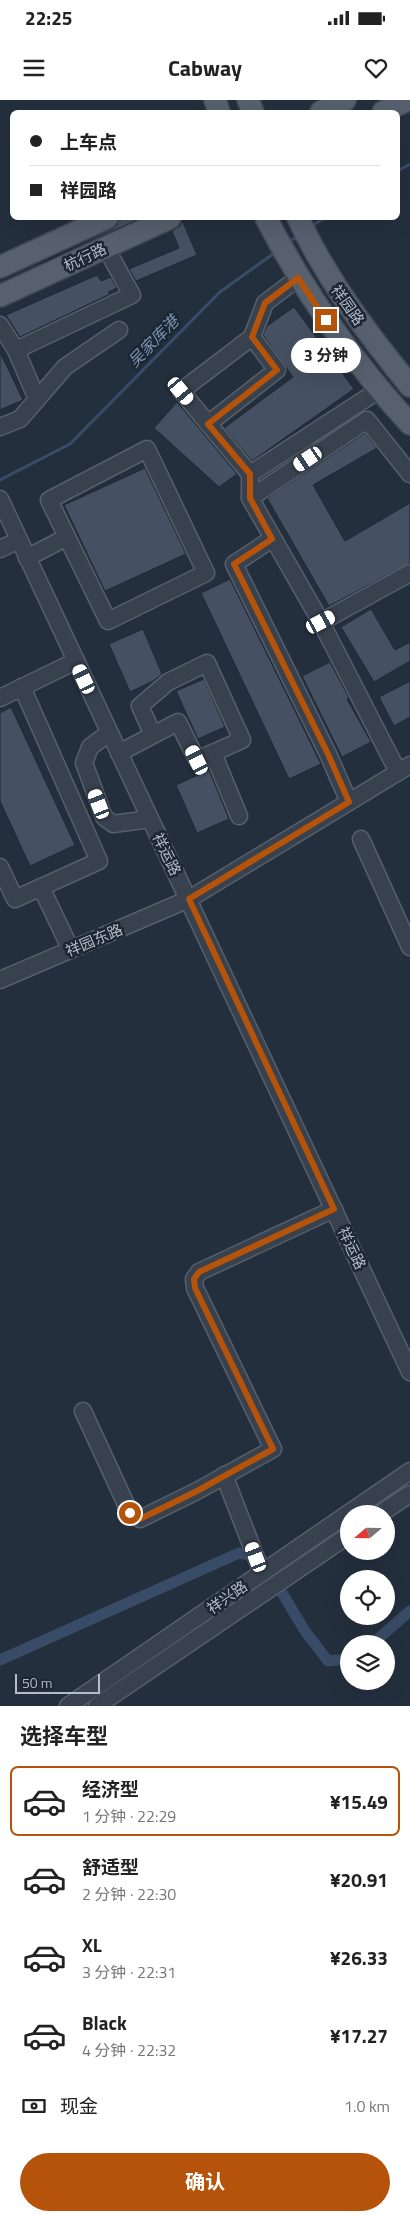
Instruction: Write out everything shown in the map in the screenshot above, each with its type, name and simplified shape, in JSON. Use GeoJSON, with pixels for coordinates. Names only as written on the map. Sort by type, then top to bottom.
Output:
{"type":"FeatureCollection","features":[{"type":"Feature","properties":{"kind":"main road"},"geometry":{"type":"LineString","coordinates":[[325,110],[345,100]]}},
{"type":"Feature","properties":{"kind":"main road"},"geometry":{"type":"LineString","coordinates":[[387,110],[408,100]]}},
{"type":"Feature","properties":{"kind":"main road","name":"杭行路"},"geometry":{"type":"LineString","coordinates":[[0,267],[103,220]]}},
{"type":"Feature","properties":{"kind":"main road","name":"杭行路"},"geometry":{"type":"LineString","coordinates":[[0,296],[166,220]]}},
{"type":"Feature","properties":{"kind":"main road","name":"祥园路"},"geometry":{"type":"LineString","coordinates":[[267,220],[298,278],[326,320],[379,390],[410,424]]}},
{"type":"Feature","properties":{"kind":"main road","name":"祥园路"},"geometry":{"type":"LineString","coordinates":[[299,220],[326,273],[361,324],[410,386]]}},
{"type":"Feature","properties":{"kind":"street"},"geometry":{"type":"LineString","coordinates":[[16,350],[132,295],[106,248]]}},
{"type":"Feature","properties":{"kind":"street"},"geometry":{"type":"LineString","coordinates":[[298,278],[265,303],[252,337],[181,391],[250,474],[250,498],[404,768]]}},
{"type":"Feature","properties":{"kind":"street"},"geometry":{"type":"LineString","coordinates":[[0,325],[16,350],[37,399]]}},
{"type":"Feature","properties":{"kind":"street"},"geometry":{"type":"LineString","coordinates":[[0,427],[20,420],[66,367],[119,330]]}},
{"type":"Feature","properties":{"kind":"street"},"geometry":{"type":"LineString","coordinates":[[208,424],[277,370],[252,337]]}},
{"type":"Feature","properties":{"kind":"street"},"geometry":{"type":"LineString","coordinates":[[250,474],[379,390]]}},
{"type":"Feature","properties":{"kind":"street"},"geometry":{"type":"LineString","coordinates":[[250,498],[367,420],[410,474]]}},
{"type":"Feature","properties":{"kind":"street"},"geometry":{"type":"LineString","coordinates":[[147,449],[206,573],[108,621],[67,537],[49,500],[147,449]]}},
{"type":"Feature","properties":{"kind":"street","name":"祥运路"},"geometry":{"type":"LineString","coordinates":[[0,499],[410,1372]]}},
{"type":"Feature","properties":{"kind":"street"},"geometry":{"type":"LineString","coordinates":[[27,558],[67,537]]}},
{"type":"Feature","properties":{"kind":"street"},"geometry":{"type":"LineString","coordinates":[[272,539],[234,564],[328,754],[349,802]]}},
{"type":"Feature","properties":{"kind":"street"},"geometry":{"type":"LineString","coordinates":[[0,549],[19,540]]}},
{"type":"Feature","properties":{"kind":"street"},"geometry":{"type":"LineString","coordinates":[[321,622],[410,573]]}},
{"type":"Feature","properties":{"kind":"street"},"geometry":{"type":"LineString","coordinates":[[0,698],[76,661]]}},
{"type":"Feature","properties":{"kind":"street"},"geometry":{"type":"LineString","coordinates":[[119,753],[178,722],[197,760],[242,740],[207,663],[168,682],[140,706],[153,735]]}},
{"type":"Feature","properties":{"kind":"street"},"geometry":{"type":"LineString","coordinates":[[0,867],[15,899],[99,861],[22,687]]}},
{"type":"Feature","properties":{"kind":"street"},"geometry":{"type":"LineString","coordinates":[[109,733],[90,747],[84,763],[104,817],[113,824],[150,819]]}},
{"type":"Feature","properties":{"kind":"street"},"geometry":{"type":"LineString","coordinates":[[213,753],[239,816]]}},
{"type":"Feature","properties":{"kind":"street","name":"祥园东路"},"geometry":{"type":"LineString","coordinates":[[0,980],[189,899],[404,768]]}},
{"type":"Feature","properties":{"kind":"street"},"geometry":{"type":"LineString","coordinates":[[362,838],[410,947]]}},
{"type":"Feature","properties":{"kind":"street"},"geometry":{"type":"LineString","coordinates":[[41,887],[71,950]]}},
{"type":"Feature","properties":{"kind":"street"},"geometry":{"type":"LineString","coordinates":[[83,1411],[130,1513],[140,1519],[273,1449],[195,1288],[194,1279],[199,1272],[334,1209]]}},
{"type":"Feature","properties":{"kind":"street","name":"祥兴路"},"geometry":{"type":"LineString","coordinates":[[68,1706],[410,1471]]}},
{"type":"Feature","properties":{"kind":"street"},"geometry":{"type":"LineString","coordinates":[[224,1475],[262,1573]]}},
{"type":"Feature","properties":{"kind":"street"},"geometry":{"type":"LineString","coordinates":[[394,1505],[410,1494]]}},
{"type":"Feature","properties":{"kind":"street","name":"祥兴路"},"geometry":{"type":"LineString","coordinates":[[97,1706],[340,1541]]}},
{"type":"Feature","properties":{"kind":"building"},"geometry":{"type":"Polygon","coordinates":[[[118,220],[137,220],[40,264],[112,229],[117,225],[118,220]]]}},
{"type":"Feature","properties":{"kind":"building"},"geometry":{"type":"Polygon","coordinates":[[[182,220],[197,255],[136,281],[129,269],[179,248],[172,231],[180,226],[182,220]]]}},
{"type":"Feature","properties":{"kind":"building"},"geometry":{"type":"Polygon","coordinates":[[[97,275],[101,281],[111,277],[117,288],[108,292],[110,294],[20,337],[6,315],[97,275]]]}},
{"type":"Feature","properties":{"kind":"building"},"geometry":{"type":"Polygon","coordinates":[[[294,307],[354,389],[252,461],[224,428],[293,377],[263,335],[267,326],[294,307]]]}},
{"type":"Feature","properties":{"kind":"building"},"geometry":{"type":"Polygon","coordinates":[[[0,352],[23,400],[0,410],[0,352]]]}},
{"type":"Feature","properties":{"kind":"building"},"geometry":{"type":"Polygon","coordinates":[[[177,402],[237,474],[219,487],[154,428],[177,402]]]}},
{"type":"Feature","properties":{"kind":"building"},"geometry":{"type":"Polygon","coordinates":[[[365,433],[377,448],[313,485],[345,541],[410,503],[410,563],[329,606],[267,498],[365,433]]]}},
{"type":"Feature","properties":{"kind":"building"},"geometry":{"type":"Polygon","coordinates":[[[145,468],[186,554],[105,591],[64,505],[145,468]]]}},
{"type":"Feature","properties":{"kind":"building"},"geometry":{"type":"Polygon","coordinates":[[[230,579],[321,764],[289,779],[201,593],[230,579]]]}},
{"type":"Feature","properties":{"kind":"building"},"geometry":{"type":"Polygon","coordinates":[[[371,609],[395,650],[410,642],[410,661],[374,682],[341,627],[371,609]]]}},
{"type":"Feature","properties":{"kind":"building"},"geometry":{"type":"Polygon","coordinates":[[[143,629],[162,674],[153,681],[130,692],[109,644],[143,629]]]}},
{"type":"Feature","properties":{"kind":"building"},"geometry":{"type":"Polygon","coordinates":[[[330,662],[349,698],[347,699],[371,742],[342,757],[302,676],[330,662]]]}},
{"type":"Feature","properties":{"kind":"building"},"geometry":{"type":"Polygon","coordinates":[[[204,679],[225,727],[198,739],[176,691],[204,679]]]}},
{"type":"Feature","properties":{"kind":"building"},"geometry":{"type":"Polygon","coordinates":[[[410,681],[410,717],[394,726],[379,697],[410,681]]]}},
{"type":"Feature","properties":{"kind":"building"},"geometry":{"type":"Polygon","coordinates":[[[11,707],[75,845],[30,866],[0,801],[0,713],[11,707]]]}},
{"type":"Feature","properties":{"kind":"building"},"geometry":{"type":"Polygon","coordinates":[[[209,770],[229,819],[197,833],[176,785],[209,770]]]}},
{"type":"Feature","properties":{"kind":"waterway","name":"吴家库港"},"geometry":{"type":"LineString","coordinates":[[400,170],[410,164]]}},
{"type":"Feature","properties":{"kind":"waterway","name":"吴家库港"},"geometry":{"type":"LineString","coordinates":[[311,227],[321,220]]}},
{"type":"Feature","properties":{"kind":"waterway","name":"吴家库港"},"geometry":{"type":"LineString","coordinates":[[288,243],[299,235]]}},
{"type":"Feature","properties":{"kind":"waterway","name":"吴家库港"},"geometry":{"type":"LineString","coordinates":[[0,480],[70,444],[220,292],[277,251]]}},
{"type":"Feature","properties":{"kind":"waterway"},"geometry":{"type":"LineString","coordinates":[[0,1660],[239,1553],[261,1558],[305,1631],[328,1661],[340,1660]]}},
{"type":"Feature","properties":{"kind":"waterway"},"geometry":{"type":"LineString","coordinates":[[382,1635],[410,1611]]}},
{"type":"Feature","properties":{"kind":"route"},"geometry":{"type":"LineString","coordinates":[[130,1513],[140,1519],[197,1491],[273,1449],[195,1288],[194,1279],[199,1272],[334,1209],[189,899],[349,802],[328,754],[234,564],[272,539],[250,498],[250,474],[208,424],[277,370],[252,337],[265,303],[298,278],[326,320]]}}]}
